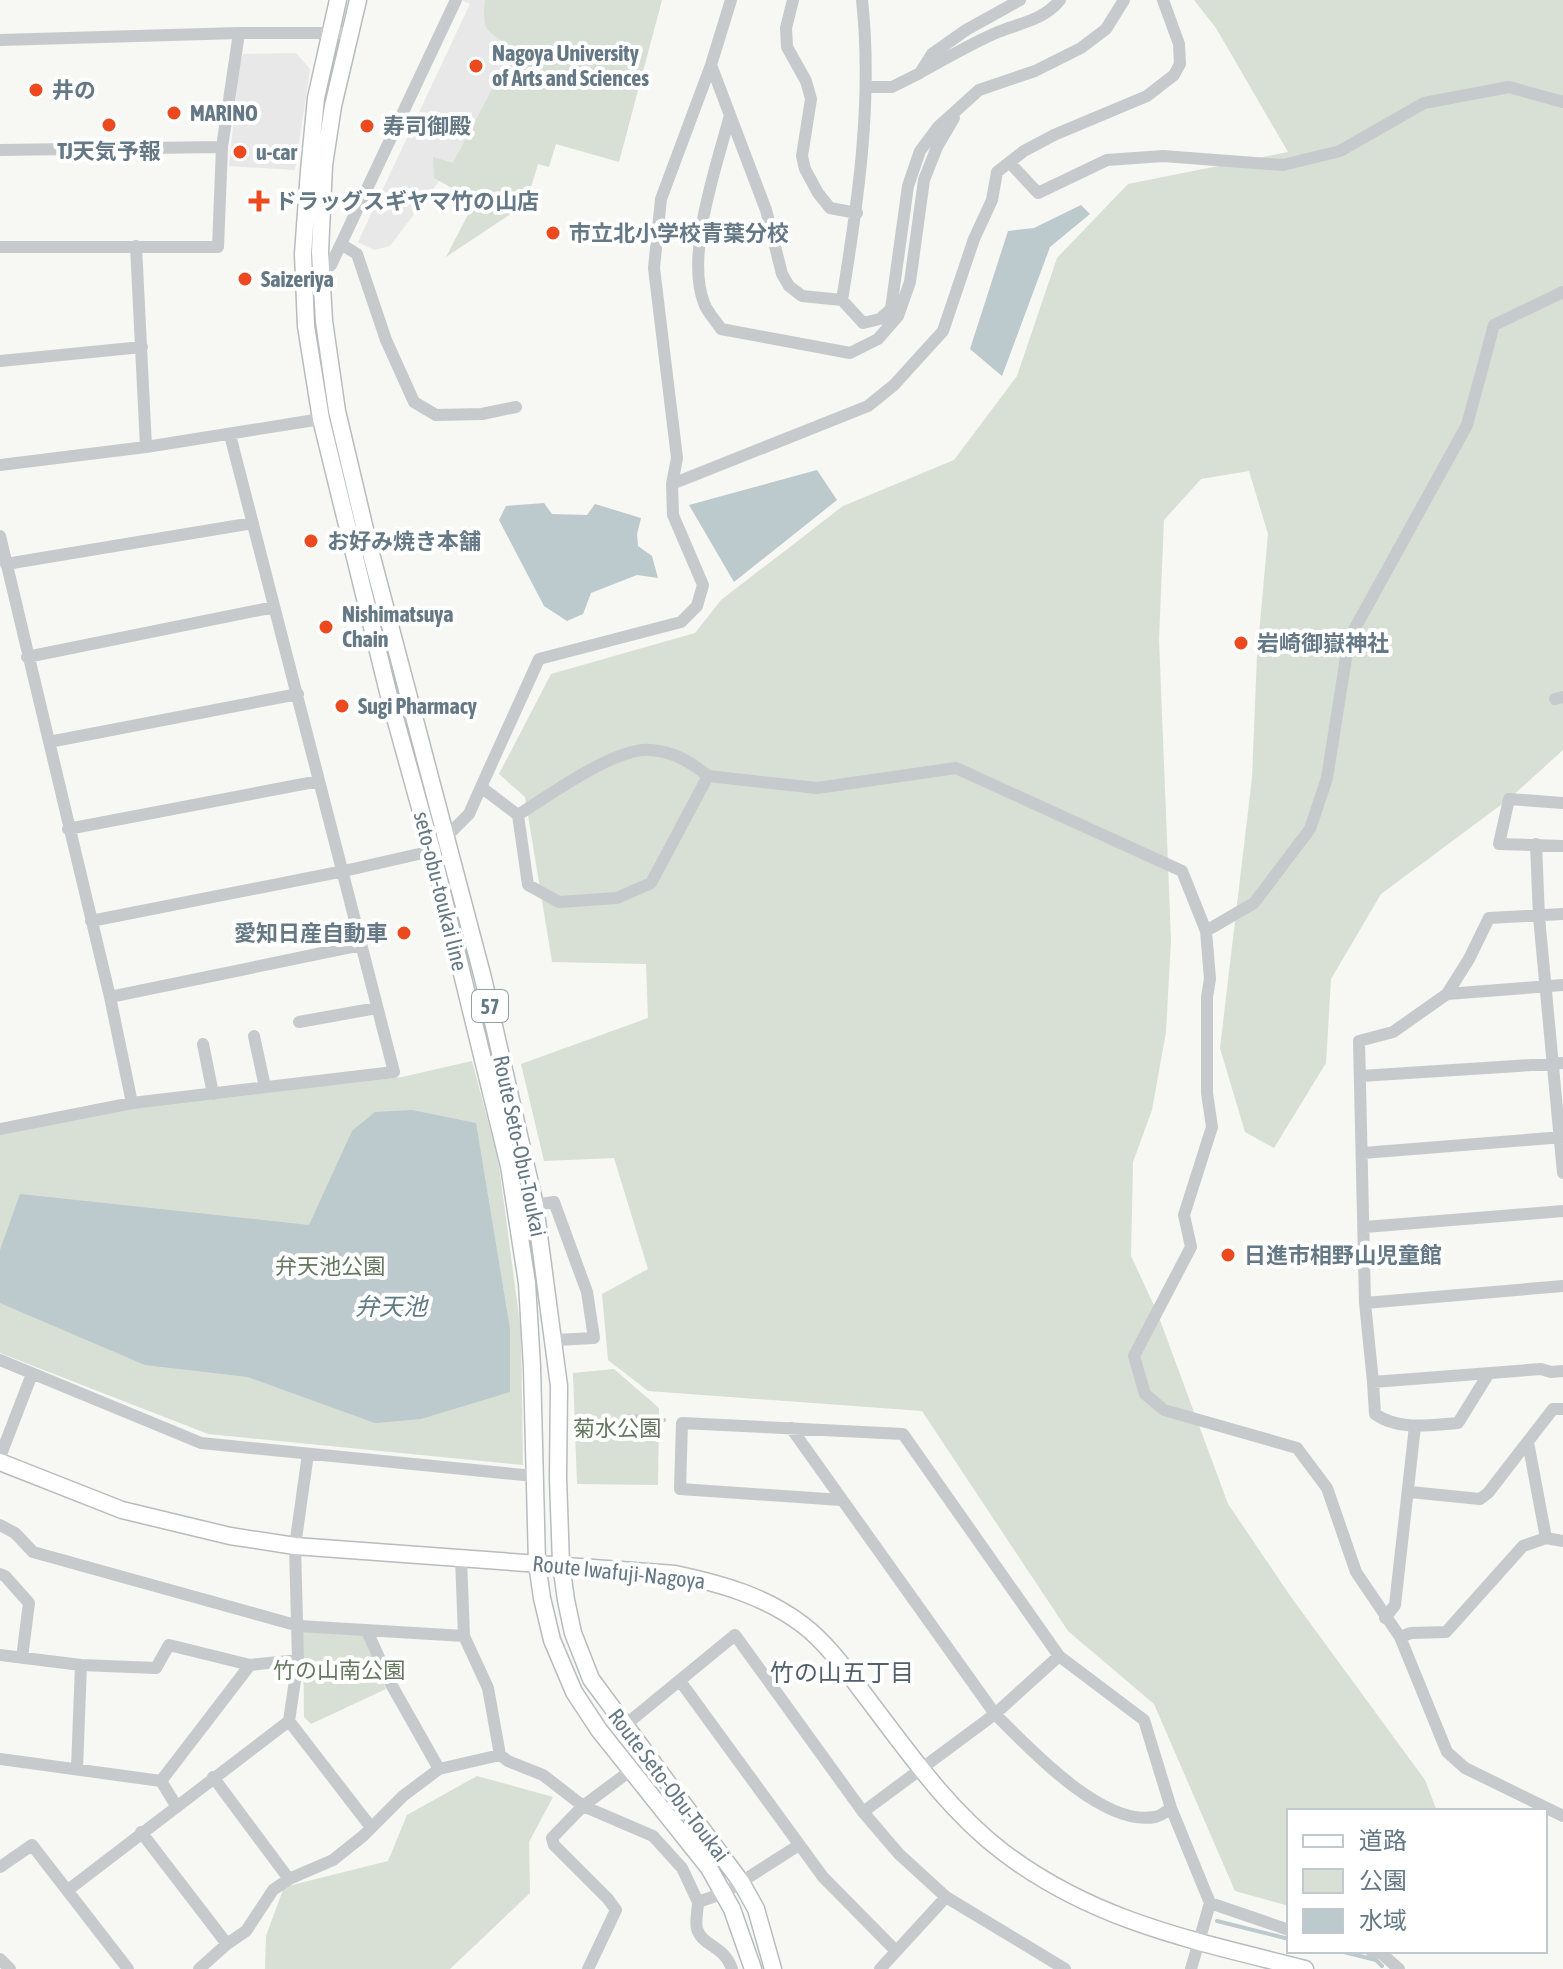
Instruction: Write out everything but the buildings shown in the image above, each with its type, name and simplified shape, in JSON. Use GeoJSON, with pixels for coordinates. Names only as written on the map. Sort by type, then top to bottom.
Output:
{"type":"FeatureCollection","features":[{"type":"Feature","properties":{"kind":"main road","name":"seto-obu-toukai line"},"geometry":{"type":"LineString","coordinates":[[338,0],[316,98],[303,254],[306,326],[321,419],[389,696],[432,851],[511,1181],[527,1283],[537,1563],[552,1640],[574,1692],[599,1730],[709,1868],[724,1893],[753,1969]]}},
{"type":"Feature","properties":{"kind":"main road","name":"Route Seto-Obu-Toukai"},"geometry":{"type":"LineString","coordinates":[[358,0],[333,106],[324,165],[321,271],[324,321],[337,411],[368,542],[483,978],[535,1205],[555,1340],[559,1386],[561,1564],[573,1633],[591,1679],[741,1882],[756,1909],[773,1969]]}},
{"type":"Feature","properties":{"kind":"main road","name":"Route Iwafuji-Nagoya"},"geometry":{"type":"LineString","coordinates":[[0,1459],[146,1517],[230,1536],[295,1546],[675,1574],[720,1583],[766,1601],[805,1626],[841,1664],[955,1810],[1002,1851],[1044,1879],[1097,1909],[1156,1931],[1251,1962],[1305,1969]]}},
{"type":"Feature","properties":{"kind":"street"},"geometry":{"type":"LineString","coordinates":[[321,271],[331,265],[456,0]]}},
{"type":"Feature","properties":{"kind":"street"},"geometry":{"type":"LineString","coordinates":[[91,921],[432,851],[469,814],[539,659],[681,622],[697,606],[703,585],[673,515],[672,484],[677,458],[654,268],[661,199],[711,65],[731,0]]}},
{"type":"Feature","properties":{"kind":"street"},"geometry":{"type":"LineString","coordinates":[[793,0],[786,28],[787,47],[806,81],[811,99],[802,156],[805,169],[830,208],[857,213]]}},
{"type":"Feature","properties":{"kind":"street"},"geometry":{"type":"LineString","coordinates":[[842,300],[857,213],[866,87],[862,0]]}},
{"type":"Feature","properties":{"kind":"street"},"geometry":{"type":"LineString","coordinates":[[920,73],[932,54],[966,30],[1020,0]]}},
{"type":"Feature","properties":{"kind":"street"},"geometry":{"type":"LineString","coordinates":[[866,87],[892,87],[996,33],[1032,20],[1052,9],[1060,0]]}},
{"type":"Feature","properties":{"kind":"street"},"geometry":{"type":"LineString","coordinates":[[730,115],[702,227],[699,267],[704,304],[721,329],[850,353],[878,339],[898,316],[910,282],[924,180],[937,147],[959,108],[979,90],[1035,71],[1081,48],[1106,29],[1124,0]]}},
{"type":"Feature","properties":{"kind":"street"},"geometry":{"type":"LineString","coordinates":[[672,484],[868,406],[894,385],[943,331],[974,239],[992,200],[997,172],[1024,151],[1147,96],[1174,75],[1180,64],[1179,44],[1163,0]]}},
{"type":"Feature","properties":{"kind":"street"},"geometry":{"type":"LineString","coordinates":[[0,40],[329,31],[349,33]]}},
{"type":"Feature","properties":{"kind":"street"},"geometry":{"type":"LineString","coordinates":[[0,247],[218,247],[222,147],[239,33]]}},
{"type":"Feature","properties":{"kind":"street"},"geometry":{"type":"LineString","coordinates":[[711,65],[766,210],[782,274],[789,286],[802,296],[842,300],[863,323],[880,319],[891,309],[908,186],[920,151],[938,127],[979,90]]}},
{"type":"Feature","properties":{"kind":"street"},"geometry":{"type":"LineString","coordinates":[[1010,163],[1038,193],[1107,160],[1163,156],[1283,165],[1340,151],[1424,103],[1509,87],[1563,102]]}},
{"type":"Feature","properties":{"kind":"street"},"geometry":{"type":"LineString","coordinates":[[0,150],[222,147]]}},
{"type":"Feature","properties":{"kind":"street"},"geometry":{"type":"LineString","coordinates":[[341,244],[357,254],[386,340],[414,402],[436,415],[482,414],[516,407]]}},
{"type":"Feature","properties":{"kind":"street"},"geometry":{"type":"LineString","coordinates":[[136,246],[146,447]]}},
{"type":"Feature","properties":{"kind":"street"},"geometry":{"type":"LineString","coordinates":[[1206,931],[1254,903],[1310,829],[1327,778],[1349,639],[1467,425],[1494,325],[1563,292]]}},
{"type":"Feature","properties":{"kind":"street"},"geometry":{"type":"LineString","coordinates":[[0,361],[142,347]]}},
{"type":"Feature","properties":{"kind":"street"},"geometry":{"type":"LineString","coordinates":[[0,465],[230,435],[321,419]]}},
{"type":"Feature","properties":{"kind":"street"},"geometry":{"type":"LineString","coordinates":[[0,1129],[132,1103],[394,1072],[230,435]]}},
{"type":"Feature","properties":{"kind":"street"},"geometry":{"type":"LineString","coordinates":[[6,564],[253,523]]}},
{"type":"Feature","properties":{"kind":"street"},"geometry":{"type":"LineString","coordinates":[[0,536],[110,997],[132,1103]]}},
{"type":"Feature","properties":{"kind":"street"},"geometry":{"type":"LineString","coordinates":[[27,657],[274,607]]}},
{"type":"Feature","properties":{"kind":"street"},"geometry":{"type":"LineString","coordinates":[[49,742],[298,694]]}},
{"type":"Feature","properties":{"kind":"street"},"geometry":{"type":"LineString","coordinates":[[518,815],[606,760],[650,749],[687,759],[708,776],[817,788],[956,768],[1182,871],[1206,931],[1210,979],[1207,1093],[1212,1127],[1184,1215],[1191,1247],[1134,1356],[1145,1394],[1164,1410],[1297,1448],[1327,1488],[1356,1572],[1400,1637],[1447,1752],[1465,1768],[1563,1816]]}},
{"type":"Feature","properties":{"kind":"street"},"geometry":{"type":"LineString","coordinates":[[481,787],[518,815],[528,885],[559,902],[617,898],[651,883],[708,776]]}},
{"type":"Feature","properties":{"kind":"street"},"geometry":{"type":"LineString","coordinates":[[68,829],[319,781]]}},
{"type":"Feature","properties":{"kind":"street"},"geometry":{"type":"LineString","coordinates":[[1563,803],[1509,799],[1499,844],[1563,846]]}},
{"type":"Feature","properties":{"kind":"street"},"geometry":{"type":"LineString","coordinates":[[1536,844],[1546,988],[1558,1064],[1563,1173]]}},
{"type":"Feature","properties":{"kind":"street"},"geometry":{"type":"LineString","coordinates":[[1489,1373],[1458,1423],[1415,1426],[1388,1423],[1375,1414],[1365,1303],[1359,1041],[1393,1032],[1447,994],[1489,918],[1563,914]]}},
{"type":"Feature","properties":{"kind":"street"},"geometry":{"type":"LineString","coordinates":[[110,997],[361,945]]}},
{"type":"Feature","properties":{"kind":"street"},"geometry":{"type":"LineString","coordinates":[[1447,994],[1563,985]]}},
{"type":"Feature","properties":{"kind":"street"},"geometry":{"type":"LineString","coordinates":[[299,1022],[377,1008]]}},
{"type":"Feature","properties":{"kind":"street"},"geometry":{"type":"LineString","coordinates":[[254,1036],[265,1087]]}},
{"type":"Feature","properties":{"kind":"street"},"geometry":{"type":"LineString","coordinates":[[203,1044],[213,1094]]}},
{"type":"Feature","properties":{"kind":"street"},"geometry":{"type":"LineString","coordinates":[[1361,1076],[1558,1064]]}},
{"type":"Feature","properties":{"kind":"street"},"geometry":{"type":"LineString","coordinates":[[1363,1153],[1562,1137]]}},
{"type":"Feature","properties":{"kind":"street"},"geometry":{"type":"LineString","coordinates":[[535,1205],[554,1202],[587,1292],[594,1338],[555,1340]]}},
{"type":"Feature","properties":{"kind":"street"},"geometry":{"type":"LineString","coordinates":[[1365,1227],[1563,1211]]}},
{"type":"Feature","properties":{"kind":"street"},"geometry":{"type":"LineString","coordinates":[[1365,1303],[1563,1286]]}},
{"type":"Feature","properties":{"kind":"street"},"geometry":{"type":"LineString","coordinates":[[0,1360],[201,1443],[534,1476]]}},
{"type":"Feature","properties":{"kind":"street"},"geometry":{"type":"LineString","coordinates":[[1373,1382],[1541,1369],[1563,1371]]}},
{"type":"Feature","properties":{"kind":"street"},"geometry":{"type":"LineString","coordinates":[[0,1459],[32,1374]]}},
{"type":"Feature","properties":{"kind":"street"},"geometry":{"type":"LineString","coordinates":[[1410,1492],[1480,1499],[1488,1493],[1553,1409],[1563,1409]]}},
{"type":"Feature","properties":{"kind":"street"},"geometry":{"type":"LineString","coordinates":[[841,1500],[680,1489],[682,1423],[903,1434],[1059,1656],[1144,1720],[1171,1808],[1210,1903],[1191,1969]]}},
{"type":"Feature","properties":{"kind":"street"},"geometry":{"type":"LineString","coordinates":[[1385,1618],[1395,1605],[1415,1426]]}},
{"type":"Feature","properties":{"kind":"street"},"geometry":{"type":"LineString","coordinates":[[791,1428],[995,1714],[1034,1753],[1105,1806],[1130,1817],[1157,1817],[1171,1808]]}},
{"type":"Feature","properties":{"kind":"street"},"geometry":{"type":"LineString","coordinates":[[1528,1442],[1546,1538]]}},
{"type":"Feature","properties":{"kind":"street"},"geometry":{"type":"LineString","coordinates":[[68,1890],[289,1721],[298,1660],[295,1546],[308,1454]]}},
{"type":"Feature","properties":{"kind":"street"},"geometry":{"type":"LineString","coordinates":[[0,1525],[15,1533],[33,1552],[299,1626],[464,1636]]}},
{"type":"Feature","properties":{"kind":"street"},"geometry":{"type":"LineString","coordinates":[[1400,1637],[1411,1633],[1446,1632],[1523,1546],[1546,1538],[1563,1541]]}},
{"type":"Feature","properties":{"kind":"street"},"geometry":{"type":"LineString","coordinates":[[461,1559],[464,1636],[488,1688],[500,1755],[543,1775],[583,1806],[653,1836],[682,1868],[698,1902],[697,1929],[705,1940],[726,1953],[732,1969]]}},
{"type":"Feature","properties":{"kind":"street"},"geometry":{"type":"LineString","coordinates":[[0,1574],[29,1603],[22,1658]]}},
{"type":"Feature","properties":{"kind":"street"},"geometry":{"type":"LineString","coordinates":[[367,1631],[391,1684],[439,1769]]}},
{"type":"Feature","properties":{"kind":"street"},"geometry":{"type":"LineString","coordinates":[[624,1726],[735,1635],[863,1812],[899,1854],[946,1897],[1065,1969]]}},
{"type":"Feature","properties":{"kind":"street"},"geometry":{"type":"LineString","coordinates":[[0,1655],[81,1665],[156,1668],[169,1645],[250,1665],[298,1660]]}},
{"type":"Feature","properties":{"kind":"street"},"geometry":{"type":"LineString","coordinates":[[863,1812],[995,1714],[1059,1656]]}},
{"type":"Feature","properties":{"kind":"street"},"geometry":{"type":"LineString","coordinates":[[77,1768],[81,1665]]}},
{"type":"Feature","properties":{"kind":"street"},"geometry":{"type":"LineString","coordinates":[[161,1781],[250,1665]]}},
{"type":"Feature","properties":{"kind":"street"},"geometry":{"type":"LineString","coordinates":[[680,1681],[823,1877],[895,1950]]}},
{"type":"Feature","properties":{"kind":"street"},"geometry":{"type":"LineString","coordinates":[[289,1721],[370,1826]]}},
{"type":"Feature","properties":{"kind":"street"},"geometry":{"type":"LineString","coordinates":[[199,1969],[246,1931],[273,1890],[289,1879],[333,1860],[363,1836],[403,1796],[439,1769],[500,1755]]}},
{"type":"Feature","properties":{"kind":"street"},"geometry":{"type":"LineString","coordinates":[[0,1759],[161,1781],[177,1807]]}},
{"type":"Feature","properties":{"kind":"street"},"geometry":{"type":"LineString","coordinates":[[588,1969],[616,1910],[554,1845],[552,1838],[583,1806],[630,1771]]}},
{"type":"Feature","properties":{"kind":"street"},"geometry":{"type":"LineString","coordinates":[[213,1777],[289,1879]]}},
{"type":"Feature","properties":{"kind":"street"},"geometry":{"type":"LineString","coordinates":[[141,1832],[227,1944]]}},
{"type":"Feature","properties":{"kind":"street"},"geometry":{"type":"LineString","coordinates":[[0,1867],[32,1845],[128,1969]]}},
{"type":"Feature","properties":{"kind":"street"},"geometry":{"type":"LineString","coordinates":[[698,1902],[724,1893],[799,1845]]}},
{"type":"Feature","properties":{"kind":"street"},"geometry":{"type":"LineString","coordinates":[[880,1969],[946,1897]]}},
{"type":"Feature","properties":{"kind":"street"},"geometry":{"type":"LineString","coordinates":[[1210,1903],[1287,1929]]}},
{"type":"Feature","properties":{"kind":"street"},"geometry":{"type":"LineString","coordinates":[[1378,1953],[1399,1969]]}},
{"type":"Feature","properties":{"kind":"shaded area","name":"Nagoya University of Arts and Sciences"},"geometry":{"type":"Polygon","coordinates":[[[461,0],[547,0],[478,130],[390,246],[374,250],[358,242],[470,4],[461,0]]]}},
{"type":"Feature","properties":{"kind":"shaded area"},"geometry":{"type":"Polygon","coordinates":[[[296,53],[310,69],[295,170],[229,166],[240,58],[244,54],[296,53]]]}},
{"type":"Feature","properties":{"kind":"green space"},"geometry":{"type":"Polygon","coordinates":[[[485,0],[662,0],[619,162],[556,144],[549,167],[538,164],[526,204],[446,257],[475,201],[434,178],[433,157],[453,163],[514,48],[488,30],[484,19],[485,0]]]}},
{"type":"Feature","properties":{"kind":"green space"},"geometry":{"type":"Polygon","coordinates":[[[1194,0],[1563,0],[1563,750],[1509,799],[1381,894],[1331,979],[1326,1063],[1274,1148],[1245,1132],[1220,1048],[1252,778],[1257,656],[1268,534],[1249,471],[1201,479],[1164,520],[1159,639],[1171,940],[1166,1032],[1152,1110],[1133,1162],[1131,1256],[1157,1312],[1228,1504],[1291,1597],[1425,1780],[1436,1809],[1287,1809],[1287,1905],[1235,1891],[1154,1704],[1068,1631],[922,1411],[648,1391],[608,1360],[602,1294],[648,1269],[614,1158],[544,1161],[521,1064],[648,1018],[646,964],[552,962],[525,797],[499,774],[551,674],[695,633],[721,600],[843,506],[954,460],[1017,376],[1057,258],[1128,184],[1288,152],[1216,28],[1194,0]]]}},
{"type":"Feature","properties":{"kind":"green space","name":"弁天池公園"},"geometry":{"type":"Polygon","coordinates":[[[472,1061],[498,1159],[521,1331],[523,1465],[208,1434],[0,1353],[0,1135],[128,1108],[402,1077],[472,1061]]]}},
{"type":"Feature","properties":{"kind":"green space","name":"菊水公園"},"geometry":{"type":"Polygon","coordinates":[[[614,1369],[659,1408],[658,1485],[577,1484],[573,1373],[614,1369]]]}},
{"type":"Feature","properties":{"kind":"green space","name":"竹の山南公園"},"geometry":{"type":"Polygon","coordinates":[[[303,1631],[364,1635],[386,1689],[311,1724],[304,1717],[303,1631]]]}},
{"type":"Feature","properties":{"kind":"green space"},"geometry":{"type":"Polygon","coordinates":[[[477,1776],[553,1797],[529,1842],[530,1893],[450,1969],[265,1969],[266,1936],[284,1887],[388,1861],[407,1815],[477,1776]]]}},
{"type":"Feature","properties":{"kind":"water"},"geometry":{"type":"Polygon","coordinates":[[[1081,205],[1090,214],[1050,247],[1002,376],[970,349],[1008,231],[1034,228],[1081,205]]]}},
{"type":"Feature","properties":{"kind":"water"},"geometry":{"type":"Polygon","coordinates":[[[817,470],[837,500],[734,582],[689,505],[817,470]]]}},
{"type":"Feature","properties":{"kind":"water"},"geometry":{"type":"Polygon","coordinates":[[[544,503],[552,514],[587,515],[595,504],[641,518],[638,546],[652,556],[658,578],[637,575],[591,593],[583,614],[567,621],[544,606],[499,520],[506,506],[544,503]]]}},
{"type":"Feature","properties":{"kind":"water","name":"弁天池"},"geometry":{"type":"Polygon","coordinates":[[[412,1110],[476,1123],[510,1329],[510,1392],[421,1419],[375,1423],[248,1377],[145,1365],[0,1303],[0,1250],[20,1194],[309,1225],[352,1131],[375,1112],[412,1110]]]}},
{"type":"Feature","properties":{"kind":"waterway"},"geometry":{"type":"LineString","coordinates":[[630,1416],[664,1420]]}},
{"type":"Feature","properties":{"kind":"waterway"},"geometry":{"type":"LineString","coordinates":[[1217,1921],[1287,1938]]}},
{"type":"Feature","properties":{"kind":"waterway"},"geometry":{"type":"LineString","coordinates":[[1348,1953],[1376,1960],[1382,1966]]}},
{"type":"Feature","properties":{"kind":"place","name":"Nagoya University of Arts and Sciences"},"geometry":{"type":"Point","coordinates":[476,66]}},
{"type":"Feature","properties":{"kind":"place","name":"井の"},"geometry":{"type":"Point","coordinates":[36,90]}},
{"type":"Feature","properties":{"kind":"place","name":"MARINO"},"geometry":{"type":"Point","coordinates":[174,113]}},
{"type":"Feature","properties":{"kind":"place","name":"TJ天気予報"},"geometry":{"type":"Point","coordinates":[109,125]}},
{"type":"Feature","properties":{"kind":"place","name":"寿司御殿"},"geometry":{"type":"Point","coordinates":[367,126]}},
{"type":"Feature","properties":{"kind":"place","name":"u-car"},"geometry":{"type":"Point","coordinates":[240,152]}},
{"type":"Feature","properties":{"kind":"place","name":"ドラッグスギヤマ竹の山店"},"geometry":{"type":"Point","coordinates":[259,201]}},
{"type":"Feature","properties":{"kind":"place","name":"市立北小学校青葉分校"},"geometry":{"type":"Point","coordinates":[553,233]}},
{"type":"Feature","properties":{"kind":"place","name":"Saizeriya"},"geometry":{"type":"Point","coordinates":[245,279]}},
{"type":"Feature","properties":{"kind":"place","name":"お好み焼き本舗"},"geometry":{"type":"Point","coordinates":[311,541]}},
{"type":"Feature","properties":{"kind":"place","name":"Nishimatsuya Chain"},"geometry":{"type":"Point","coordinates":[326,627]}},
{"type":"Feature","properties":{"kind":"place","name":"岩崎御嶽神社"},"geometry":{"type":"Point","coordinates":[1241,643]}},
{"type":"Feature","properties":{"kind":"place","name":"Sugi Pharmacy"},"geometry":{"type":"Point","coordinates":[342,706]}},
{"type":"Feature","properties":{"kind":"place","name":"愛知日産自動車"},"geometry":{"type":"Point","coordinates":[404,933]}},
{"type":"Feature","properties":{"kind":"place","name":"日進市相野山児童館"},"geometry":{"type":"Point","coordinates":[1228,1255]}},
{"type":"Feature","properties":{"kind":"district","name":"竹の山五丁目"},"geometry":{"type":"Point","coordinates":[842,1672]}}]}
